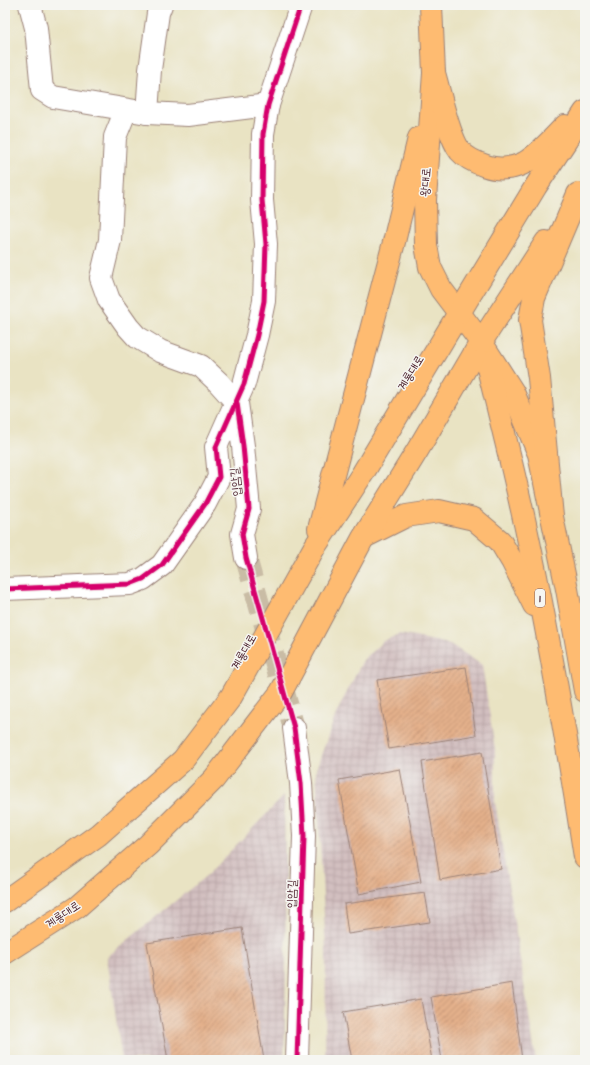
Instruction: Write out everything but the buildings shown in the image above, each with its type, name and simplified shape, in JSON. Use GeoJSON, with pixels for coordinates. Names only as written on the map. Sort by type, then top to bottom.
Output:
{"type":"FeatureCollection","features":[{"type":"Feature","properties":{"kind":"main road","name":"왕대로"},"geometry":{"type":"LineString","coordinates":[[431,5],[434,73],[425,200],[426,245],[430,268],[441,289],[481,342],[513,392],[539,454],[552,517]]}},
{"type":"Feature","properties":{"kind":"main road"},"geometry":{"type":"LineString","coordinates":[[434,73],[452,136],[460,152],[476,163],[491,168],[505,169],[522,164],[537,153],[585,107]]}},
{"type":"Feature","properties":{"kind":"main road"},"geometry":{"type":"LineString","coordinates":[[314,548],[392,253],[434,73]]}},
{"type":"Feature","properties":{"kind":"main road","name":"계룡대로"},"geometry":{"type":"LineString","coordinates":[[5,901],[98,835],[183,760],[231,697],[314,548],[362,473],[536,186],[585,112]]}},
{"type":"Feature","properties":{"kind":"main road"},"geometry":{"type":"LineString","coordinates":[[581,188],[534,298],[530,320],[539,378],[552,517],[567,589],[585,691]]}},
{"type":"Feature","properties":{"kind":"main road","name":"계룡대로"},"geometry":{"type":"LineString","coordinates":[[5,953],[78,907],[148,845],[214,779],[281,692],[363,538],[417,451],[481,342],[581,188]]}},
{"type":"Feature","properties":{"kind":"main road","name":"1"},"geometry":{"type":"LineString","coordinates":[[481,342],[526,529],[562,711],[585,856]]}},
{"type":"Feature","properties":{"kind":"main road"},"geometry":{"type":"LineString","coordinates":[[363,538],[406,516],[440,511],[474,519],[500,541],[512,561],[546,628]]}},
{"type":"Feature","properties":{"kind":"street"},"geometry":{"type":"LineString","coordinates":[[30,5],[36,28],[42,90],[53,97],[147,113],[188,115],[268,104]]}},
{"type":"Feature","properties":{"kind":"street"},"geometry":{"type":"LineString","coordinates":[[147,113],[151,63],[158,13],[161,5]]}},
{"type":"Feature","properties":{"kind":"street"},"geometry":{"type":"LineString","coordinates":[[5,589],[130,584],[143,579],[162,565],[205,504],[220,477],[216,447],[237,403],[244,384],[264,301],[266,244],[262,200],[263,134],[268,104],[301,5]]}},
{"type":"Feature","properties":{"kind":"street"},"geometry":{"type":"LineString","coordinates":[[126,110],[115,137],[110,240],[101,278],[109,300],[137,337],[160,351],[201,366],[237,403]]}},
{"type":"Feature","properties":{"kind":"street","name":"입암길"},"geometry":{"type":"LineString","coordinates":[[237,403],[249,509],[242,534],[246,558]]}},
{"type":"Feature","properties":{"kind":"street","name":"입암길"},"geometry":{"type":"LineString","coordinates":[[294,728],[301,783],[304,836],[296,1060]]}},
{"type":"Feature","properties":{"kind":"shaded area"},"geometry":{"type":"Polygon","coordinates":[[[400,634],[450,644],[482,665],[495,749],[495,801],[536,1060],[325,1060],[326,951],[316,769],[336,714],[363,660],[383,641],[400,634]]]}},
{"type":"Feature","properties":{"kind":"shaded area"},"geometry":{"type":"Polygon","coordinates":[[[284,796],[286,962],[284,1060],[122,1060],[107,957],[207,875],[284,796]]]}},
{"type":"Feature","properties":{"kind":"tunnel"},"geometry":{"type":"LineString","coordinates":[[246,558],[294,728]]}},
{"type":"Feature","properties":{"kind":"cycle path"},"geometry":{"type":"LineString","coordinates":[[5,589],[130,584],[143,579],[162,565],[205,504],[219,477],[216,447],[244,384],[264,301],[266,244],[262,200],[263,134],[268,105],[301,5]]}},
{"type":"Feature","properties":{"kind":"cycle path"},"geometry":{"type":"LineString","coordinates":[[237,403],[249,509],[242,534],[246,558],[294,728],[301,783],[304,836],[297,1060]]}}]}
